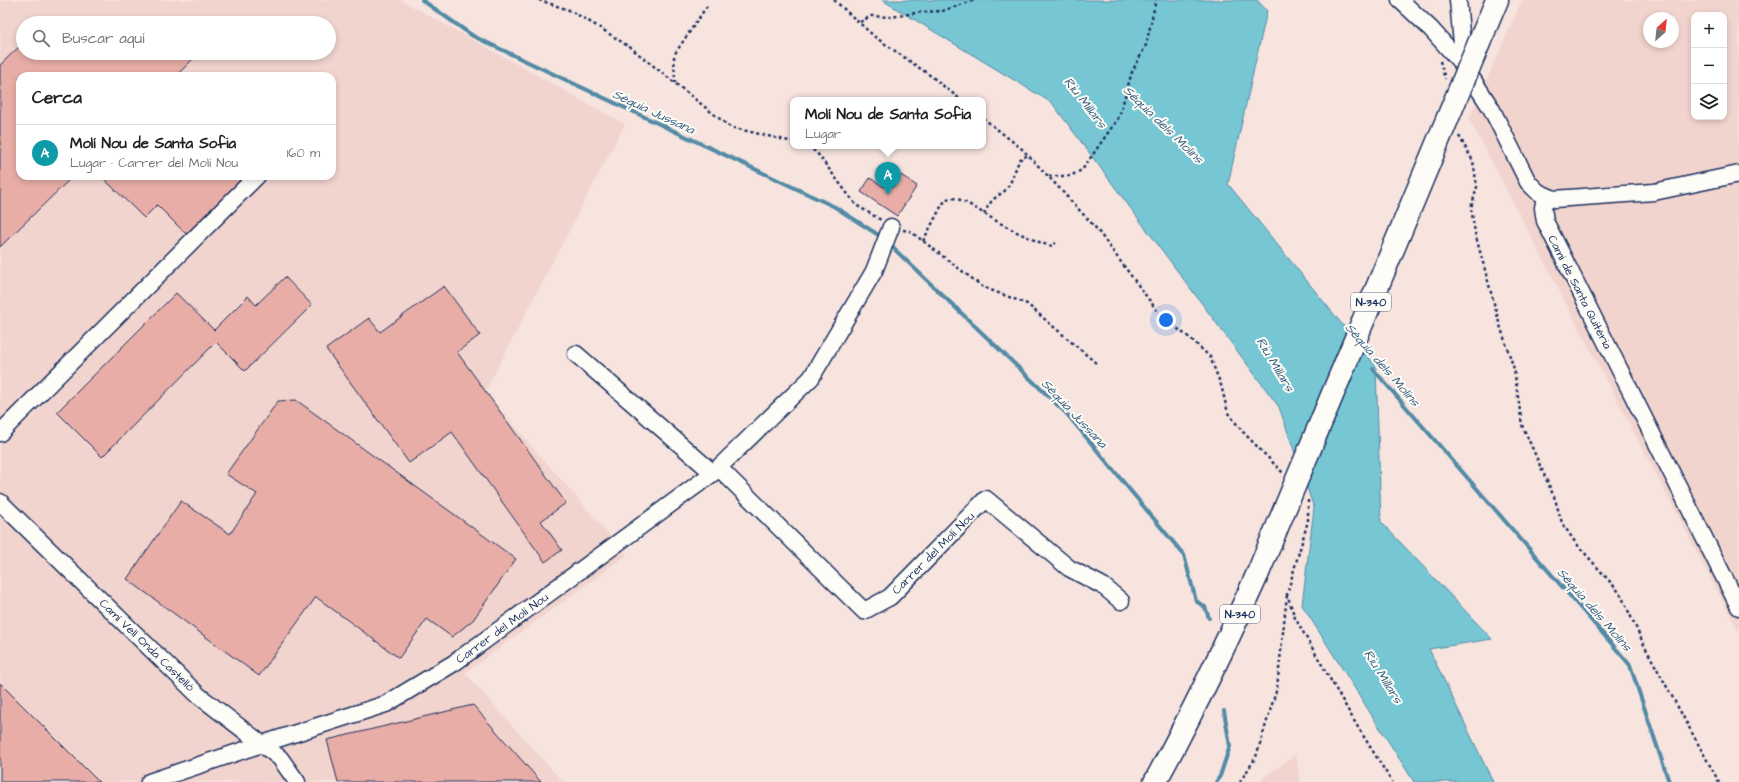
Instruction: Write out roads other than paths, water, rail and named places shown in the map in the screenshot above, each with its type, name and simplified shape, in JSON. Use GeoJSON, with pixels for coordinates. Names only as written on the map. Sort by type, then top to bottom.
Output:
{"type":"FeatureCollection","features":[{"type":"Feature","properties":{"kind":"highway","name":"N-340"},"geometry":{"type":"LineString","coordinates":[[1155,782],[1184,729],[1221,655],[1258,573],[1497,0]]}},
{"type":"Feature","properties":{"kind":"highway"},"geometry":{"type":"LineString","coordinates":[[1139,782],[1165,740],[1184,729]]}},
{"type":"Feature","properties":{"kind":"street"},"geometry":{"type":"LineString","coordinates":[[1400,0],[1431,29],[1464,66],[1491,108],[1528,182],[1538,192],[1545,196],[1554,199],[1654,192],[1739,174]]}},
{"type":"Feature","properties":{"kind":"street"},"geometry":{"type":"LineString","coordinates":[[1458,0],[1464,66]]}},
{"type":"Feature","properties":{"kind":"street"},"geometry":{"type":"LineString","coordinates":[[0,433],[253,180]]}},
{"type":"Feature","properties":{"kind":"street","name":"Camí de Santa Quitèria"},"geometry":{"type":"LineString","coordinates":[[1545,196],[1543,208],[1545,221],[1739,607]]}},
{"type":"Feature","properties":{"kind":"street","name":"Carrer del Molí Nou"},"geometry":{"type":"LineString","coordinates":[[149,782],[386,704],[454,663],[716,471],[811,378],[874,271],[891,227]]}},
{"type":"Feature","properties":{"kind":"street"},"geometry":{"type":"LineString","coordinates":[[576,354],[716,471]]}},
{"type":"Feature","properties":{"kind":"street","name":"Carrer del Molí Nou"},"geometry":{"type":"LineString","coordinates":[[716,471],[864,611],[890,597],[986,499],[1069,568],[1103,586],[1121,601]]}},
{"type":"Feature","properties":{"kind":"street","name":"Camí Vell Onda Castelló"},"geometry":{"type":"LineString","coordinates":[[0,502],[198,695],[280,758],[297,782]]}},
{"type":"Feature","properties":{"kind":"water","name":"Riu Millars"},"geometry":{"type":"Polygon","coordinates":[[[882,0],[1257,0],[1267,11],[1228,184],[1376,366],[1381,522],[1492,639],[1429,649],[1493,782],[1414,782],[1302,605],[1314,508],[1279,407],[1052,103],[882,0]]]}},
{"type":"Feature","properties":{"kind":"waterway","name":"Séquia Jussana"},"geometry":{"type":"LineString","coordinates":[[422,0],[473,36],[835,207],[880,236]]}},
{"type":"Feature","properties":{"kind":"waterway","name":"Séquia Jussana"},"geometry":{"type":"LineString","coordinates":[[890,245],[1066,413],[1184,555],[1196,601],[1205,607],[1209,618]]}},
{"type":"Feature","properties":{"kind":"waterway","name":"Séquia dels Molins"},"geometry":{"type":"LineString","coordinates":[[1373,369],[1630,665],[1669,782]]}},
{"type":"Feature","properties":{"kind":"waterway","name":"Séquia Jussana"},"geometry":{"type":"LineString","coordinates":[[1216,782],[1220,776],[1230,746],[1224,711]]}},
{"type":"Feature","properties":{"kind":"place","name":"Molí Nou de Santa Sofia"},"geometry":{"type":"Point","coordinates":[888,195]}}]}
